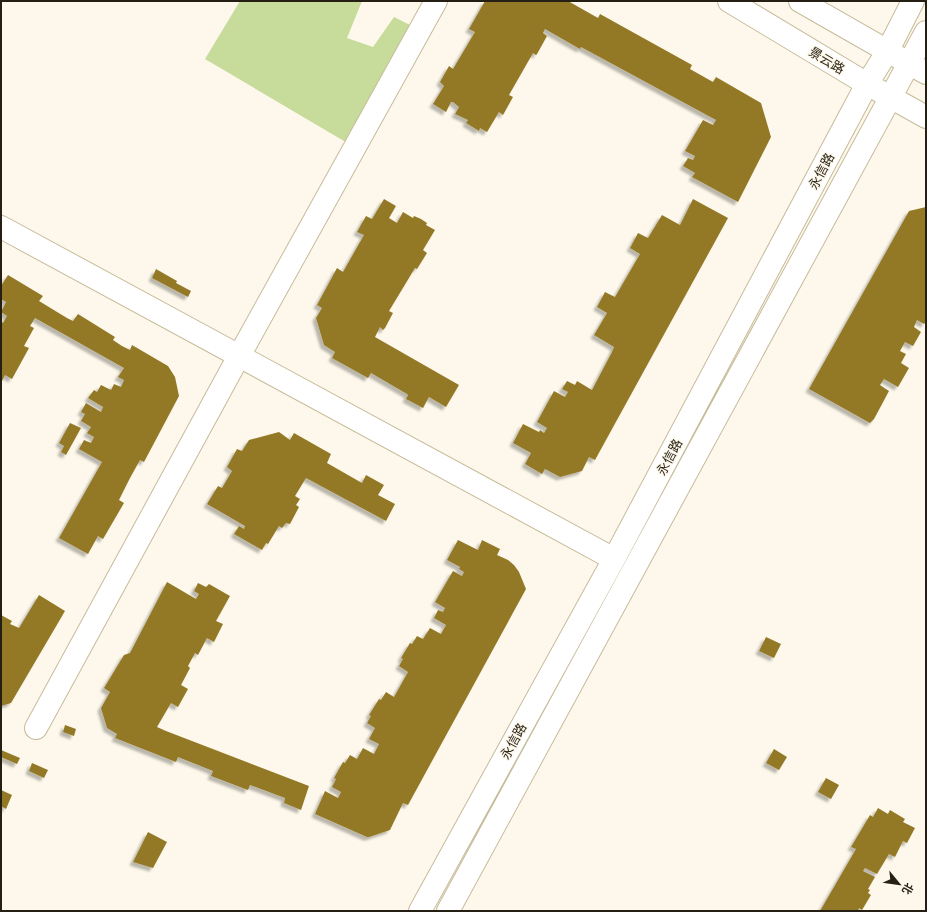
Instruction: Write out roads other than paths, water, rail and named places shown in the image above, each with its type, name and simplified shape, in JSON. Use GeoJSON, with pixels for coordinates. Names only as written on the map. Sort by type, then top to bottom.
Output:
{"type":"FeatureCollection","features":[{"type":"Feature","properties":{"kind":"street"},"geometry":{"type":"LineString","coordinates":[[36,728],[239,356],[436,1]]}},
{"type":"Feature","properties":{"kind":"street","name":"景云路"},"geometry":{"type":"LineString","coordinates":[[728,1],[926,117]]}},
{"type":"Feature","properties":{"kind":"street"},"geometry":{"type":"LineString","coordinates":[[800,1],[917,69]]}},
{"type":"Feature","properties":{"kind":"street","name":"永信路"},"geometry":{"type":"LineString","coordinates":[[420,911],[614,559],[913,1]]}},
{"type":"Feature","properties":{"kind":"street","name":"永信路"},"geometry":{"type":"LineString","coordinates":[[448,911],[890,97],[917,69],[926,32]]}},
{"type":"Feature","properties":{"kind":"street"},"geometry":{"type":"LineString","coordinates":[[1,227],[614,559]]}}]}
